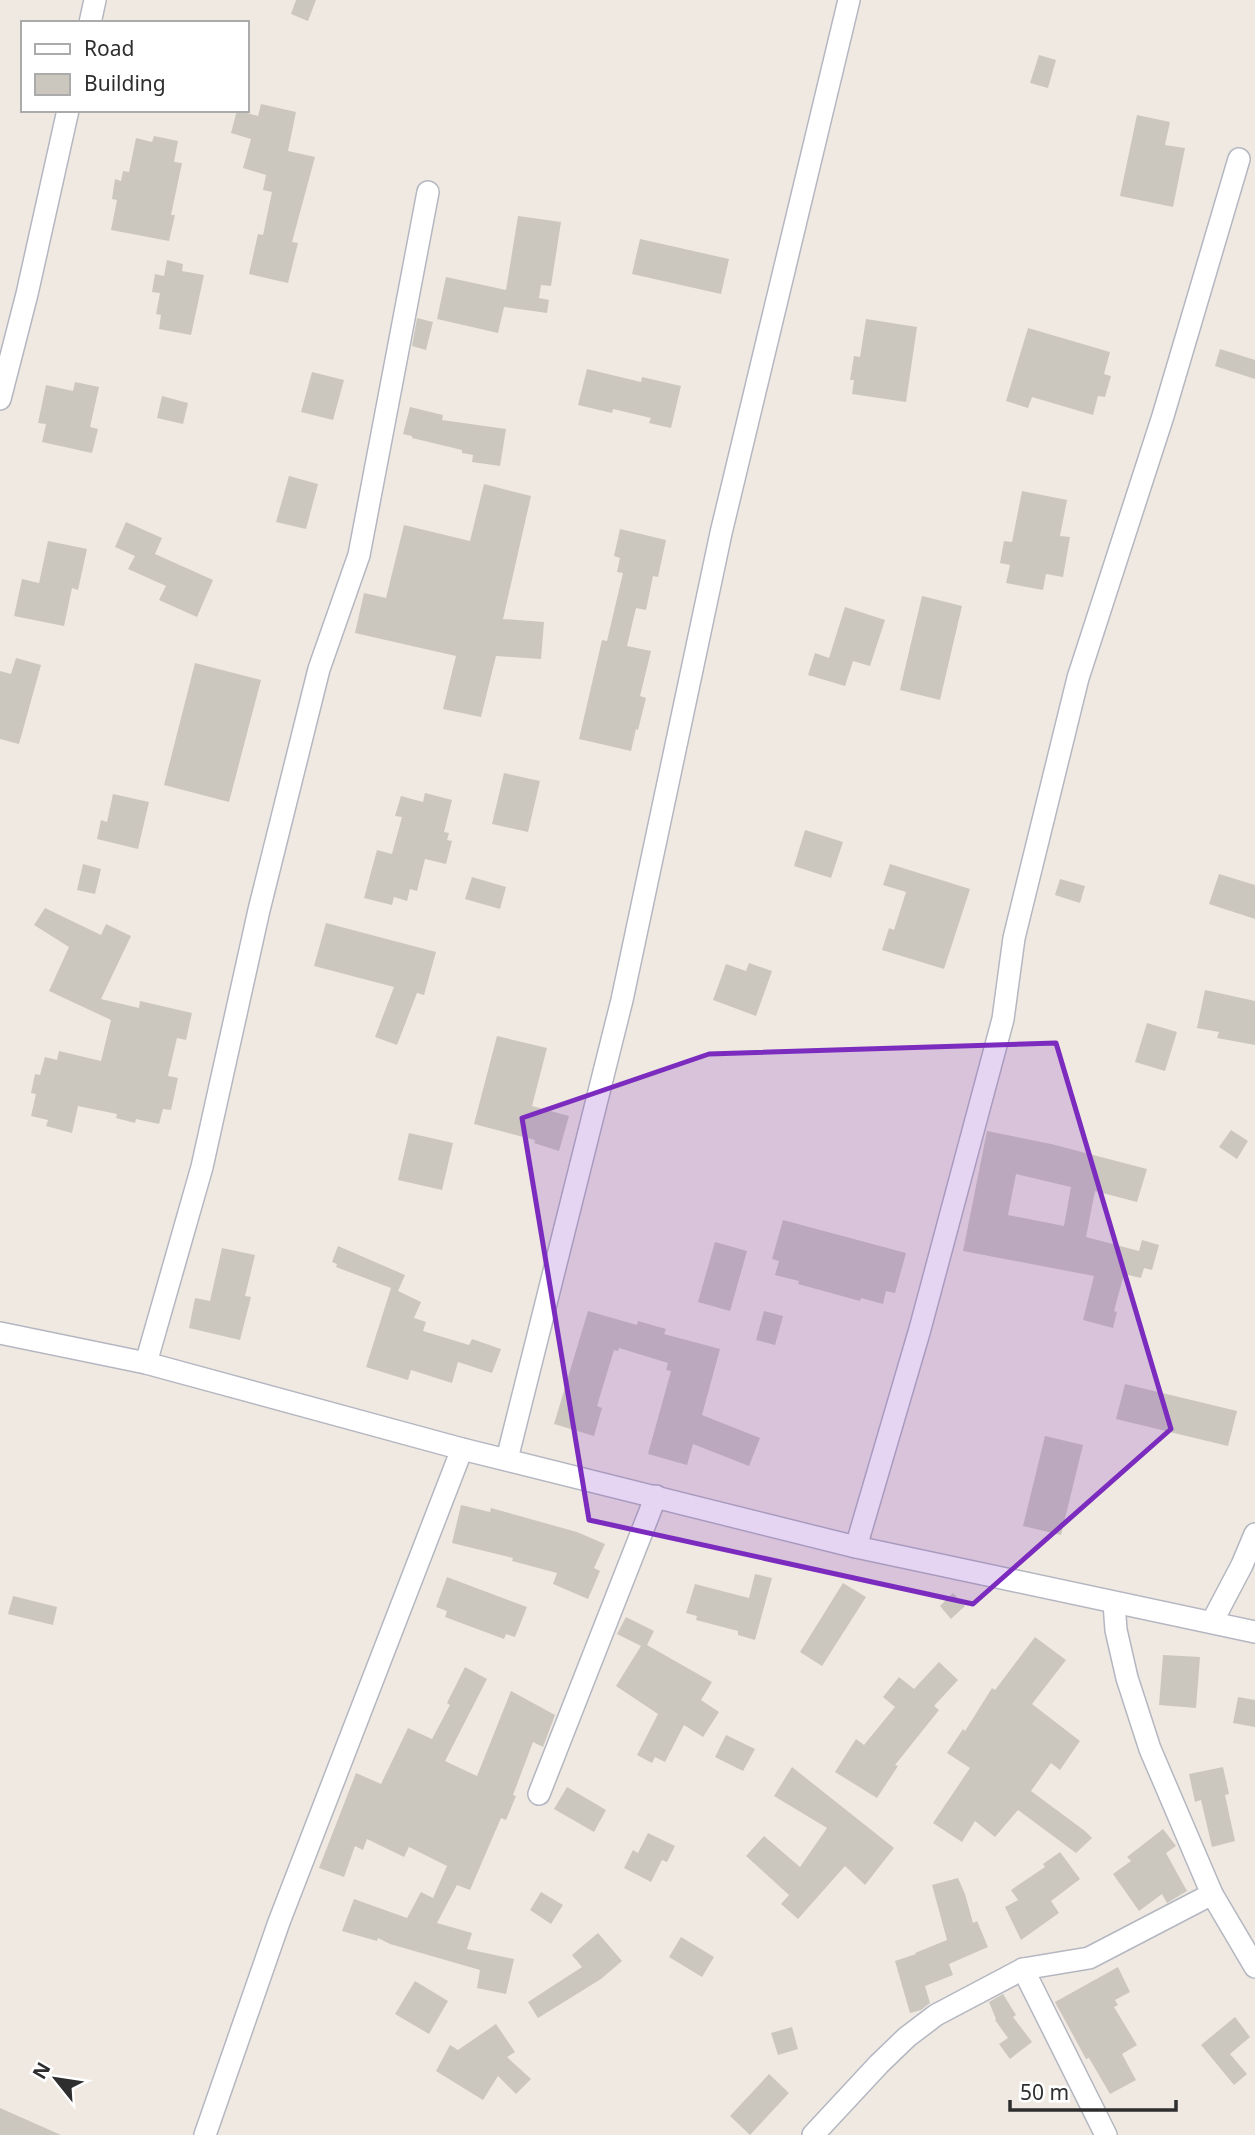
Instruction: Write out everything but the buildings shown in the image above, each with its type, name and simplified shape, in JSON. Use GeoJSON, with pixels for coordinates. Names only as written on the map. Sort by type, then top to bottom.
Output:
{"type":"FeatureCollection","features":[{"type":"Feature","properties":{"kind":"street"},"geometry":{"type":"LineString","coordinates":[[90,21],[95,0]]}},
{"type":"Feature","properties":{"kind":"street"},"geometry":{"type":"LineString","coordinates":[[507,1459],[622,1000],[721,533],[849,0]]}},
{"type":"Feature","properties":{"kind":"street"},"geometry":{"type":"LineString","coordinates":[[0,398],[27,293],[68,112]]}},
{"type":"Feature","properties":{"kind":"street"},"geometry":{"type":"LineString","coordinates":[[856,1547],[920,1329],[1003,1019],[1014,938],[1078,678],[1163,416],[1240,159]]}},
{"type":"Feature","properties":{"kind":"street"},"geometry":{"type":"LineString","coordinates":[[146,1363],[202,1167],[259,910],[318,669],[359,555],[428,192]]}},
{"type":"Feature","properties":{"kind":"street"},"geometry":{"type":"LineString","coordinates":[[0,1333],[146,1363],[462,1449],[856,1547],[1255,1632]]}},
{"type":"Feature","properties":{"kind":"street"},"geometry":{"type":"LineString","coordinates":[[205,2135],[279,1922],[462,1449]]}},
{"type":"Feature","properties":{"kind":"street"},"geometry":{"type":"LineString","coordinates":[[539,1794],[656,1496]]}},
{"type":"Feature","properties":{"kind":"street"},"geometry":{"type":"LineString","coordinates":[[1212,1622],[1255,1534]]}},
{"type":"Feature","properties":{"kind":"street"},"geometry":{"type":"LineString","coordinates":[[1114,1603],[1116,1630],[1127,1678],[1150,1748],[1212,1894],[1255,1967]]}},
{"type":"Feature","properties":{"kind":"street"},"geometry":{"type":"LineString","coordinates":[[813,2135],[878,2064],[936,2015],[1023,1969],[1089,1958],[1212,1894]]}},
{"type":"Feature","properties":{"kind":"street"},"geometry":{"type":"LineString","coordinates":[[1023,1969],[1106,2135]]}},
{"type":"Feature","properties":{"kind":"highlighted area"},"geometry":{"type":"Polygon","coordinates":[[[1056,1043],[1171,1429],[973,1604],[589,1520],[522,1118],[709,1054],[1056,1043]]]}}]}
